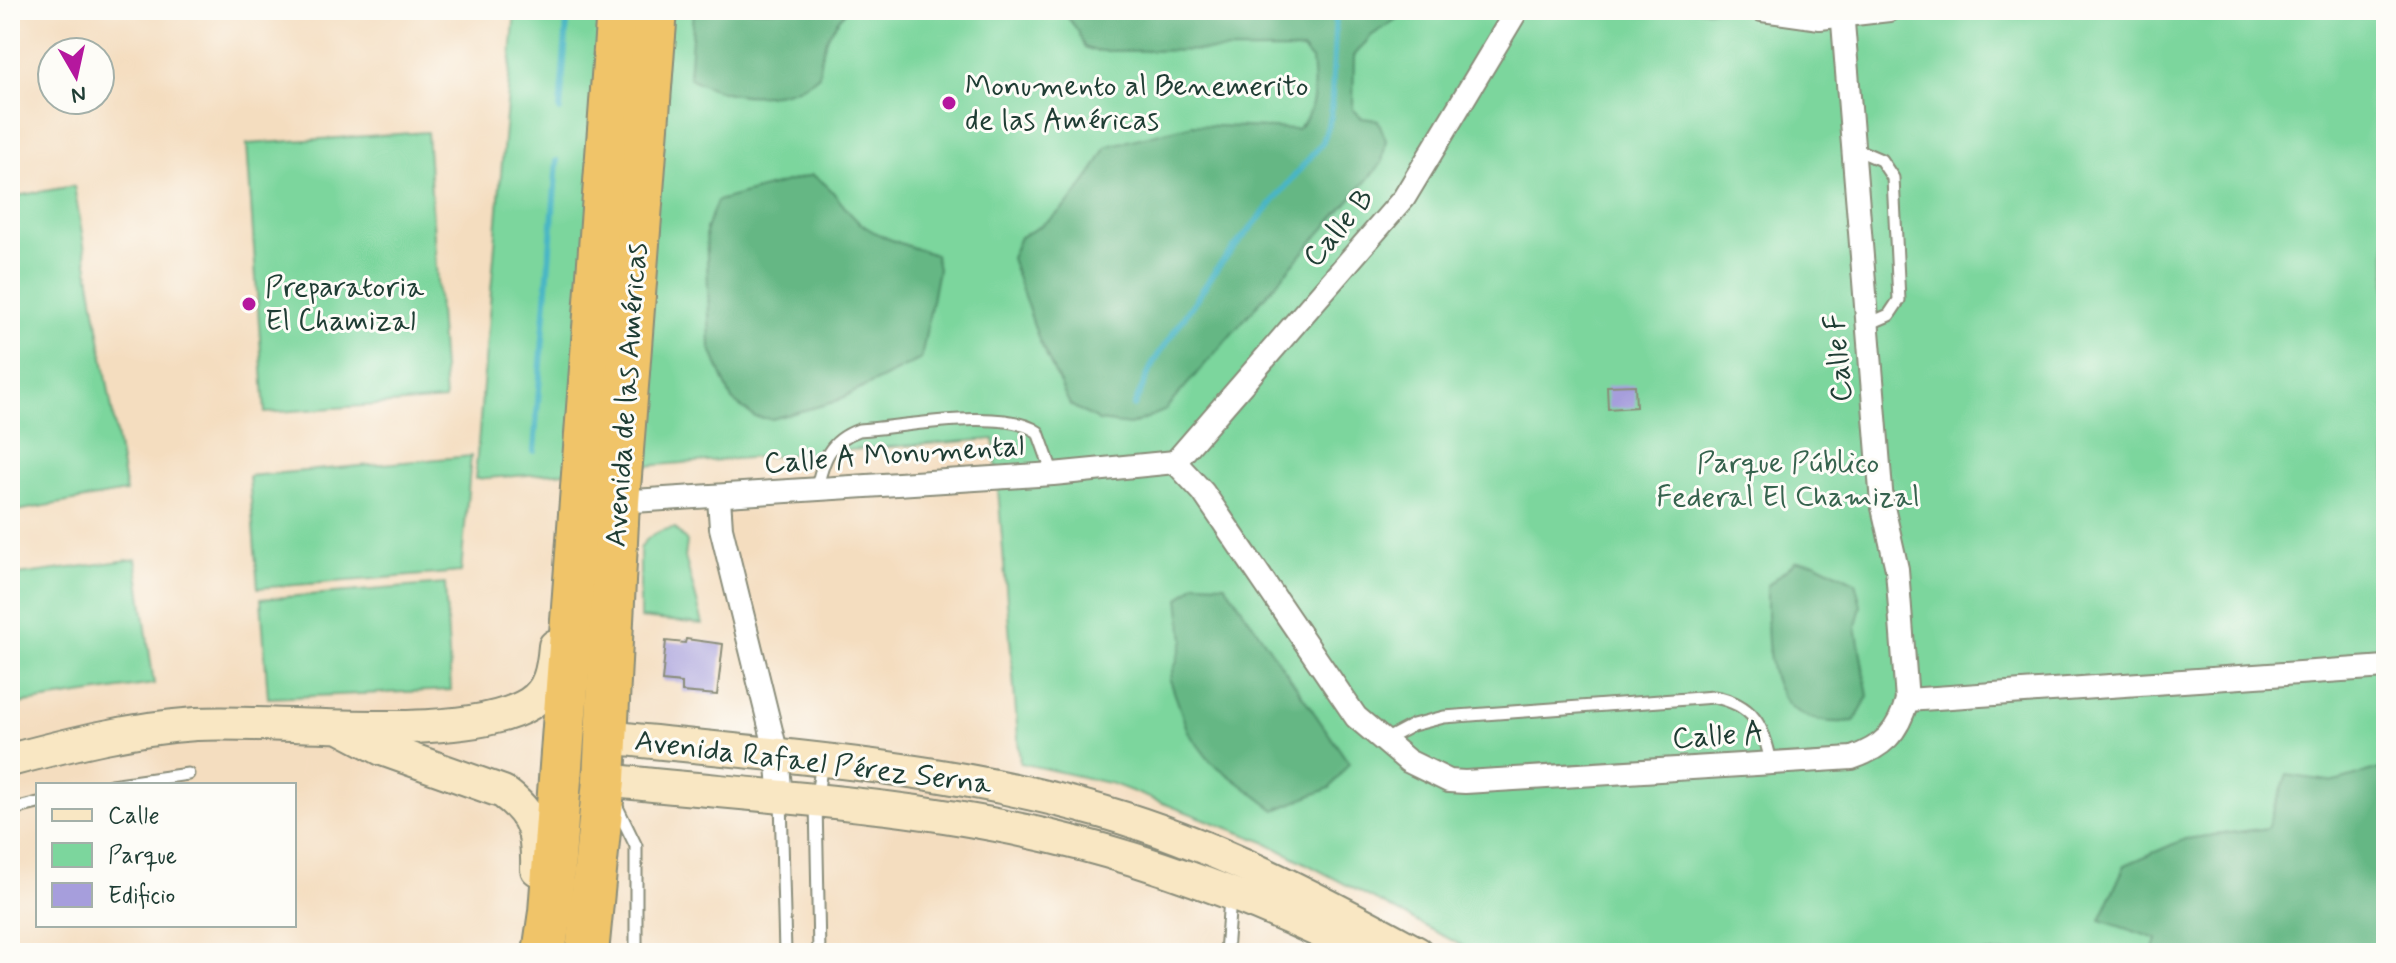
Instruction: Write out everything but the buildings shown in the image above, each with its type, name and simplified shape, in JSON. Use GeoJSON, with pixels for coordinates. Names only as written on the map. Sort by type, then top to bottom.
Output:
{"type":"FeatureCollection","features":[{"type":"Feature","properties":{"kind":"highway","name":"Avenida de las Américas"},"geometry":{"type":"LineString","coordinates":[[594,941],[606,737],[598,502],[598,272],[618,10]]}},
{"type":"Feature","properties":{"kind":"highway","name":"Avenida de las Américas"},"geometry":{"type":"LineString","coordinates":[[598,502],[656,10]]}},
{"type":"Feature","properties":{"kind":"highway"},"geometry":{"type":"LineString","coordinates":[[541,953],[550,912],[598,502]]}},
{"type":"Feature","properties":{"kind":"main road"},"geometry":{"type":"LineString","coordinates":[[10,760],[122,734],[194,724],[452,724],[515,711],[541,694],[550,680],[566,529],[598,502]]}},
{"type":"Feature","properties":{"kind":"main road"},"geometry":{"type":"LineString","coordinates":[[334,724],[382,749],[503,792],[528,813],[538,842],[541,953]]}},
{"type":"Feature","properties":{"kind":"main road","name":"Avenida Rafael Pérez Serna"},"geometry":{"type":"LineString","coordinates":[[606,737],[910,770],[1089,808],[1190,842],[1234,877],[1365,953]]}},
{"type":"Feature","properties":{"kind":"main road","name":"Avenida Rafael Pérez Serna"},"geometry":{"type":"LineString","coordinates":[[604,780],[952,817],[1049,836],[1310,895],[1417,953]]}},
{"type":"Feature","properties":{"kind":"street","name":"Calle B"},"geometry":{"type":"LineString","coordinates":[[1175,462],[1404,198],[1517,10]]}},
{"type":"Feature","properties":{"kind":"street"},"geometry":{"type":"LineString","coordinates":[[1762,10],[1808,17],[1889,10]]}},
{"type":"Feature","properties":{"kind":"street","name":"Calle F"},"geometry":{"type":"LineString","coordinates":[[1842,13],[1882,503],[1897,569],[1907,700]]}},
{"type":"Feature","properties":{"kind":"street","name":"Calle A Monumental"},"geometry":{"type":"LineString","coordinates":[[598,502],[719,498],[1175,462]]}},
{"type":"Feature","properties":{"kind":"street","name":"Calle A"},"geometry":{"type":"LineString","coordinates":[[1175,462],[1203,492],[1356,717],[1427,773],[1465,782],[1852,758],[1874,750],[1896,729],[1907,700]]}},
{"type":"Feature","properties":{"kind":"street"},"geometry":{"type":"LineString","coordinates":[[719,498],[721,528],[777,755],[781,798]]}},
{"type":"Feature","properties":{"kind":"street"},"geometry":{"type":"LineString","coordinates":[[1907,700],[2386,667]]}},
{"type":"Feature","properties":{"kind":"lane"},"geometry":{"type":"LineString","coordinates":[[1853,148],[1881,160],[1893,178],[1899,300],[1889,315],[1866,326]]}},
{"type":"Feature","properties":{"kind":"lane"},"geometry":{"type":"LineString","coordinates":[[815,491],[823,459],[833,443],[859,430],[1014,421],[1038,432],[1053,474]]}},
{"type":"Feature","properties":{"kind":"lane"},"geometry":{"type":"LineString","coordinates":[[1383,741],[1413,725],[1444,717],[1714,697],[1736,701],[1753,712],[1766,737],[1771,763]]}},
{"type":"Feature","properties":{"kind":"lane"},"geometry":{"type":"LineString","coordinates":[[819,953],[816,802],[822,760]]}},
{"type":"Feature","properties":{"kind":"lane"},"geometry":{"type":"LineString","coordinates":[[125,783],[188,774]]}},
{"type":"Feature","properties":{"kind":"lane"},"geometry":{"type":"LineString","coordinates":[[604,780],[636,846],[636,953]]}},
{"type":"Feature","properties":{"kind":"lane"},"geometry":{"type":"LineString","coordinates":[[781,798],[785,953]]}},
{"type":"Feature","properties":{"kind":"lane"},"geometry":{"type":"LineString","coordinates":[[10,810],[36,804]]}},
{"type":"Feature","properties":{"kind":"lane"},"geometry":{"type":"LineString","coordinates":[[1226,953],[1234,877]]}},
{"type":"Feature","properties":{"kind":"green space","name":"Parque Público Federal El Chamizal"},"geometry":{"type":"Polygon","coordinates":[[[515,10],[2386,10],[2386,953],[1476,953],[1267,843],[1113,784],[1020,763],[994,439],[475,479],[515,10]]]}},
{"type":"Feature","properties":{"kind":"green space"},"geometry":{"type":"Polygon","coordinates":[[[694,10],[847,10],[827,40],[819,75],[790,91],[754,96],[719,90],[689,77],[694,10]]]}},
{"type":"Feature","properties":{"kind":"green space"},"geometry":{"type":"Polygon","coordinates":[[[1062,10],[1455,10],[1407,12],[1371,36],[1354,56],[1353,109],[1362,118],[1378,120],[1386,140],[1382,163],[1164,411],[1130,425],[1099,421],[1070,405],[1039,340],[1011,258],[1020,237],[1049,220],[1072,200],[1107,146],[1193,125],[1297,129],[1312,106],[1312,60],[1303,50],[1095,51],[1084,47],[1078,31],[1062,10]]]}},
{"type":"Feature","properties":{"kind":"green space"},"geometry":{"type":"Polygon","coordinates":[[[427,132],[445,400],[265,413],[247,144],[427,132]]]}},
{"type":"Feature","properties":{"kind":"green space"},"geometry":{"type":"Polygon","coordinates":[[[812,175],[826,185],[853,217],[868,229],[935,255],[938,269],[921,359],[834,402],[772,419],[755,417],[732,400],[710,347],[706,229],[717,201],[812,175]]]}},
{"type":"Feature","properties":{"kind":"green space"},"geometry":{"type":"Polygon","coordinates":[[[74,186],[126,492],[10,512],[10,197],[74,186]]]}},
{"type":"Feature","properties":{"kind":"green space"},"geometry":{"type":"Polygon","coordinates":[[[471,456],[461,572],[258,588],[249,476],[471,456]]]}},
{"type":"Feature","properties":{"kind":"green space"},"geometry":{"type":"Polygon","coordinates":[[[675,528],[687,542],[685,557],[703,624],[640,618],[640,549],[654,534],[675,528]]]}},
{"type":"Feature","properties":{"kind":"green space"},"geometry":{"type":"Polygon","coordinates":[[[136,559],[154,684],[10,705],[10,576],[136,559]]]}},
{"type":"Feature","properties":{"kind":"green space"},"geometry":{"type":"Polygon","coordinates":[[[1796,561],[1815,562],[1855,582],[1861,605],[1856,626],[1868,696],[1855,721],[1825,721],[1802,715],[1786,701],[1776,684],[1770,662],[1767,586],[1796,561]]]}},
{"type":"Feature","properties":{"kind":"green space"},"geometry":{"type":"Polygon","coordinates":[[[1196,583],[1225,584],[1349,763],[1330,788],[1275,810],[1210,761],[1188,732],[1170,680],[1184,640],[1179,599],[1196,583]]]}},
{"type":"Feature","properties":{"kind":"green space"},"geometry":{"type":"Polygon","coordinates":[[[445,584],[451,690],[268,698],[261,599],[445,584]]]}},
{"type":"Feature","properties":{"kind":"green space"},"geometry":{"type":"Polygon","coordinates":[[[2386,767],[2386,941],[2352,953],[2153,953],[2157,939],[2100,920],[2125,865],[2185,839],[2267,828],[2287,775],[2335,782],[2386,767]]]}},
{"type":"Feature","properties":{"kind":"waterway"},"geometry":{"type":"LineString","coordinates":[[560,110],[568,10]]}},
{"type":"Feature","properties":{"kind":"waterway"},"geometry":{"type":"LineString","coordinates":[[1134,406],[1153,363],[1218,267],[1323,142],[1331,116],[1336,10]]}},
{"type":"Feature","properties":{"kind":"waterway"},"geometry":{"type":"LineString","coordinates":[[534,451],[557,161]]}},
{"type":"Feature","properties":{"kind":"place","name":"Monumento al Benemerito de las Américas"},"geometry":{"type":"Point","coordinates":[949,103]}},
{"type":"Feature","properties":{"kind":"place","name":"Preparatoria El Chamizal"},"geometry":{"type":"Point","coordinates":[249,304]}}]}
